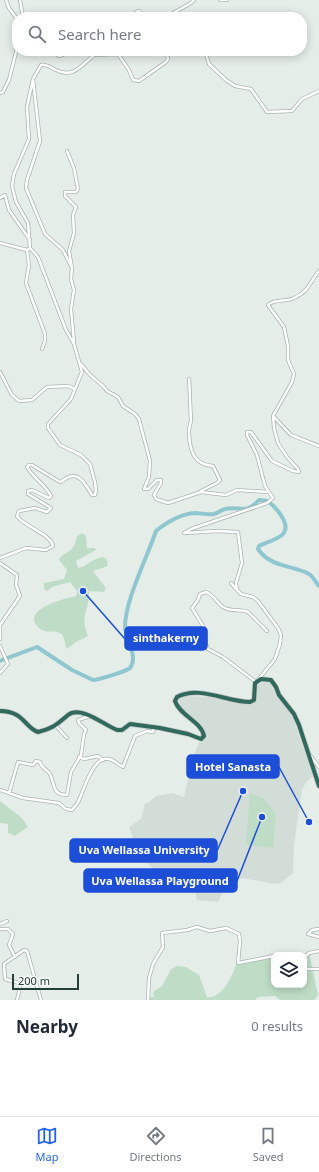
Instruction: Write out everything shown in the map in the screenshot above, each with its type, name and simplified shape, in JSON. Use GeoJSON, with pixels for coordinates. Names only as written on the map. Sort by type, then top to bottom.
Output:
{"type":"FeatureCollection","features":[{"type":"Feature","properties":{"kind":"highway"},"geometry":{"type":"LineString","coordinates":[[0,711],[9,712],[20,716],[36,732],[56,726],[69,714],[75,712],[84,713],[117,730],[122,730],[130,724],[188,734],[202,739],[204,736],[202,731],[176,703],[177,697],[185,694],[201,694],[234,701],[252,702],[257,681],[267,679],[274,682],[279,695],[294,714],[319,786]]}},
{"type":"Feature","properties":{"kind":"street"},"geometry":{"type":"LineString","coordinates":[[6,0],[12,12]]}},
{"type":"Feature","properties":{"kind":"street"},"geometry":{"type":"LineString","coordinates":[[20,0],[22,12]]}},
{"type":"Feature","properties":{"kind":"street"},"geometry":{"type":"LineString","coordinates":[[175,12],[194,0]]}},
{"type":"Feature","properties":{"kind":"street"},"geometry":{"type":"LineString","coordinates":[[220,0],[227,0]]}},
{"type":"Feature","properties":{"kind":"street"},"geometry":{"type":"LineString","coordinates":[[0,93],[3,92],[9,80],[15,56]]}},
{"type":"Feature","properties":{"kind":"street"},"geometry":{"type":"LineString","coordinates":[[42,349],[45,341],[45,334],[26,283],[31,241],[28,223],[16,202],[12,186],[14,174],[29,139],[27,107],[33,79],[41,65],[45,64],[61,73],[68,73],[77,71],[93,56]]}},
{"type":"Feature","properties":{"kind":"street"},"geometry":{"type":"LineString","coordinates":[[119,56],[129,70],[133,80],[139,81],[166,62],[168,59],[167,56]]}},
{"type":"Feature","properties":{"kind":"street"},"geometry":{"type":"LineString","coordinates":[[207,56],[209,64],[235,86],[251,90],[267,112],[292,111],[302,98],[319,91]]}},
{"type":"Feature","properties":{"kind":"street"},"geometry":{"type":"LineString","coordinates":[[33,79],[40,141],[27,180],[26,188],[45,234],[63,250],[72,268]]}},
{"type":"Feature","properties":{"kind":"street"},"geometry":{"type":"LineString","coordinates":[[67,151],[74,168],[78,189],[76,192],[65,192],[65,196],[76,208],[73,215],[74,233],[70,246],[72,268],[71,279],[74,290],[71,309],[74,344]]}},
{"type":"Feature","properties":{"kind":"street"},"geometry":{"type":"LineString","coordinates":[[0,198],[5,194],[9,210],[31,241]]}},
{"type":"Feature","properties":{"kind":"street"},"geometry":{"type":"LineString","coordinates":[[0,243],[29,249],[38,257],[66,330],[74,344],[81,364],[82,372],[71,399],[48,424],[48,428],[60,445],[81,455],[90,464],[96,482],[96,493],[92,495],[83,480],[77,477],[70,476],[60,482],[32,465],[29,465],[27,467],[30,473],[42,483],[50,496],[49,498],[32,490],[28,491],[28,494],[51,508],[47,512],[29,507],[19,511],[17,516],[19,520],[34,528],[52,541],[53,546],[46,550],[26,548],[0,558]]}},
{"type":"Feature","properties":{"kind":"street"},"geometry":{"type":"LineString","coordinates":[[237,590],[236,583],[242,563],[238,532],[217,531],[185,534],[184,532],[268,502],[273,498],[265,486],[257,455],[246,435],[247,432],[251,432],[275,463],[297,473],[299,471],[278,443],[273,416],[292,382],[294,374],[288,360],[288,346],[284,327],[268,305],[271,302],[287,301],[296,298],[310,287],[319,271]]}},
{"type":"Feature","properties":{"kind":"street"},"geometry":{"type":"LineString","coordinates":[[81,364],[90,375],[107,391],[118,397],[123,406],[135,414],[139,419],[150,461],[149,477],[144,490],[148,489],[158,480],[161,480],[161,484],[154,495],[156,499],[168,503],[201,492],[220,480],[213,466],[206,466],[198,462],[190,448],[189,433],[191,400],[189,379]]}},
{"type":"Feature","properties":{"kind":"street"},"geometry":{"type":"LineString","coordinates":[[0,372],[12,395],[19,401],[32,400],[47,387],[68,386],[75,390]]}},
{"type":"Feature","properties":{"kind":"street"},"geometry":{"type":"LineString","coordinates":[[273,416],[291,435],[319,446]]}},
{"type":"Feature","properties":{"kind":"street"},"geometry":{"type":"LineString","coordinates":[[201,492],[226,495],[237,490],[269,492]]}},
{"type":"Feature","properties":{"kind":"street"},"geometry":{"type":"LineString","coordinates":[[0,563],[17,575],[16,585],[20,596],[0,625],[0,639]]}},
{"type":"Feature","properties":{"kind":"street"},"geometry":{"type":"LineString","coordinates":[[231,583],[241,594],[253,597],[258,601],[278,628],[281,635],[280,644],[275,658],[257,681],[223,657],[208,649],[206,644],[206,632],[192,608],[200,598],[200,594],[206,592],[211,594],[224,608],[232,611],[248,612],[267,631]]}},
{"type":"Feature","properties":{"kind":"street"},"geometry":{"type":"LineString","coordinates":[[0,646],[8,664],[0,673]]}},
{"type":"Feature","properties":{"kind":"street"},"geometry":{"type":"LineString","coordinates":[[9,793],[20,761],[33,765],[36,761],[40,762],[51,775],[53,787],[60,794],[67,795],[71,772],[83,748],[84,734],[86,730],[78,721],[90,716]]}},
{"type":"Feature","properties":{"kind":"street"},"geometry":{"type":"LineString","coordinates":[[56,726],[67,738]]}},
{"type":"Feature","properties":{"kind":"street"},"geometry":{"type":"LineString","coordinates":[[0,790],[23,798],[58,803],[66,809],[72,810],[80,798],[86,781],[97,764],[103,760],[109,759],[123,767],[137,734],[147,731],[153,732],[154,728]]}},
{"type":"Feature","properties":{"kind":"street"},"geometry":{"type":"LineString","coordinates":[[308,752],[319,767]]}},
{"type":"Feature","properties":{"kind":"street"},"geometry":{"type":"LineString","coordinates":[[79,757],[88,759],[101,756],[103,760]]}},
{"type":"Feature","properties":{"kind":"street"},"geometry":{"type":"LineString","coordinates":[[0,924],[7,921]]}},
{"type":"Feature","properties":{"kind":"street"},"geometry":{"type":"LineString","coordinates":[[147,1000],[149,978],[153,964],[163,947],[162,933],[198,927],[210,931],[226,928],[238,934],[240,942],[238,963],[271,957]]}},
{"type":"Feature","properties":{"kind":"street"},"geometry":{"type":"LineString","coordinates":[[0,929],[8,929],[12,934],[9,945],[15,957]]}},
{"type":"Feature","properties":{"kind":"street"},"geometry":{"type":"LineString","coordinates":[[319,929],[312,930],[308,934],[319,937]]}},
{"type":"Feature","properties":{"kind":"street"},"geometry":{"type":"LineString","coordinates":[[17,1000],[20,987],[19,984],[5,979],[4,964],[20,952],[26,950],[41,1000]]}},
{"type":"Feature","properties":{"kind":"street"},"geometry":{"type":"LineString","coordinates":[[307,955],[309,953],[319,951]]}},
{"type":"Feature","properties":{"kind":"street"},"geometry":{"type":"LineString","coordinates":[[307,969],[319,969]]}},
{"type":"Feature","properties":{"kind":"shaded area"},"geometry":{"type":"Polygon","coordinates":[[[265,682],[270,683],[278,698],[292,715],[313,776],[307,781],[302,790],[294,845],[293,873],[281,883],[274,884],[243,878],[228,882],[218,902],[197,900],[192,878],[186,888],[174,888],[164,882],[160,875],[140,857],[129,827],[141,819],[145,803],[148,803],[156,796],[172,793],[184,797],[192,761],[199,742],[205,737],[198,723],[181,708],[179,700],[185,696],[210,697],[251,705],[256,700],[257,685],[265,682]]]}},
{"type":"Feature","properties":{"kind":"green space"},"geometry":{"type":"Polygon","coordinates":[[[82,533],[86,536],[87,548],[95,548],[96,550],[76,561],[78,568],[95,559],[103,557],[107,560],[108,566],[93,571],[106,588],[104,592],[89,591],[84,622],[88,636],[76,642],[67,649],[62,634],[58,632],[44,631],[34,622],[35,616],[39,610],[54,602],[76,596],[77,591],[70,582],[52,587],[47,591],[44,589],[44,583],[64,579],[67,570],[59,560],[74,546],[77,536],[82,533]]]}},
{"type":"Feature","properties":{"kind":"green space"},"geometry":{"type":"Polygon","coordinates":[[[250,793],[265,799],[276,814],[273,848],[246,845],[250,793]]]}},
{"type":"Feature","properties":{"kind":"green space"},"geometry":{"type":"Polygon","coordinates":[[[0,801],[22,818],[28,827],[15,836],[8,833],[8,824],[0,823],[0,801]]]}},
{"type":"Feature","properties":{"kind":"green space"},"geometry":{"type":"Polygon","coordinates":[[[309,953],[318,995],[314,1000],[280,1000],[275,996],[258,997],[255,1000],[148,1000],[146,997],[154,997],[153,992],[162,986],[171,969],[177,966],[186,967],[199,975],[207,997],[212,997],[218,994],[226,985],[237,961],[238,963],[271,957],[271,988],[307,988],[307,955],[309,953]]]}},
{"type":"Feature","properties":{"kind":"waterway"},"geometry":{"type":"LineString","coordinates":[[0,661],[37,647],[72,670],[93,680],[100,679],[130,668],[133,658],[125,627],[132,592],[156,531],[174,519],[185,515],[195,513],[214,514],[230,508],[246,509],[250,508],[259,500],[268,501],[282,516],[285,531],[280,537],[259,546],[258,549],[269,560],[309,574],[319,586]]}},
{"type":"Feature","properties":{"kind":"place","name":"sinthakerny"},"geometry":{"type":"Point","coordinates":[83,591]}},
{"type":"Feature","properties":{"kind":"place","name":"Uva Wellassa University"},"geometry":{"type":"Point","coordinates":[243,791]}},
{"type":"Feature","properties":{"kind":"place","name":"Uva Wellassa Playground"},"geometry":{"type":"Point","coordinates":[262,817]}},
{"type":"Feature","properties":{"kind":"place","name":"Hotel Sanasta"},"geometry":{"type":"Point","coordinates":[309,822]}}]}
